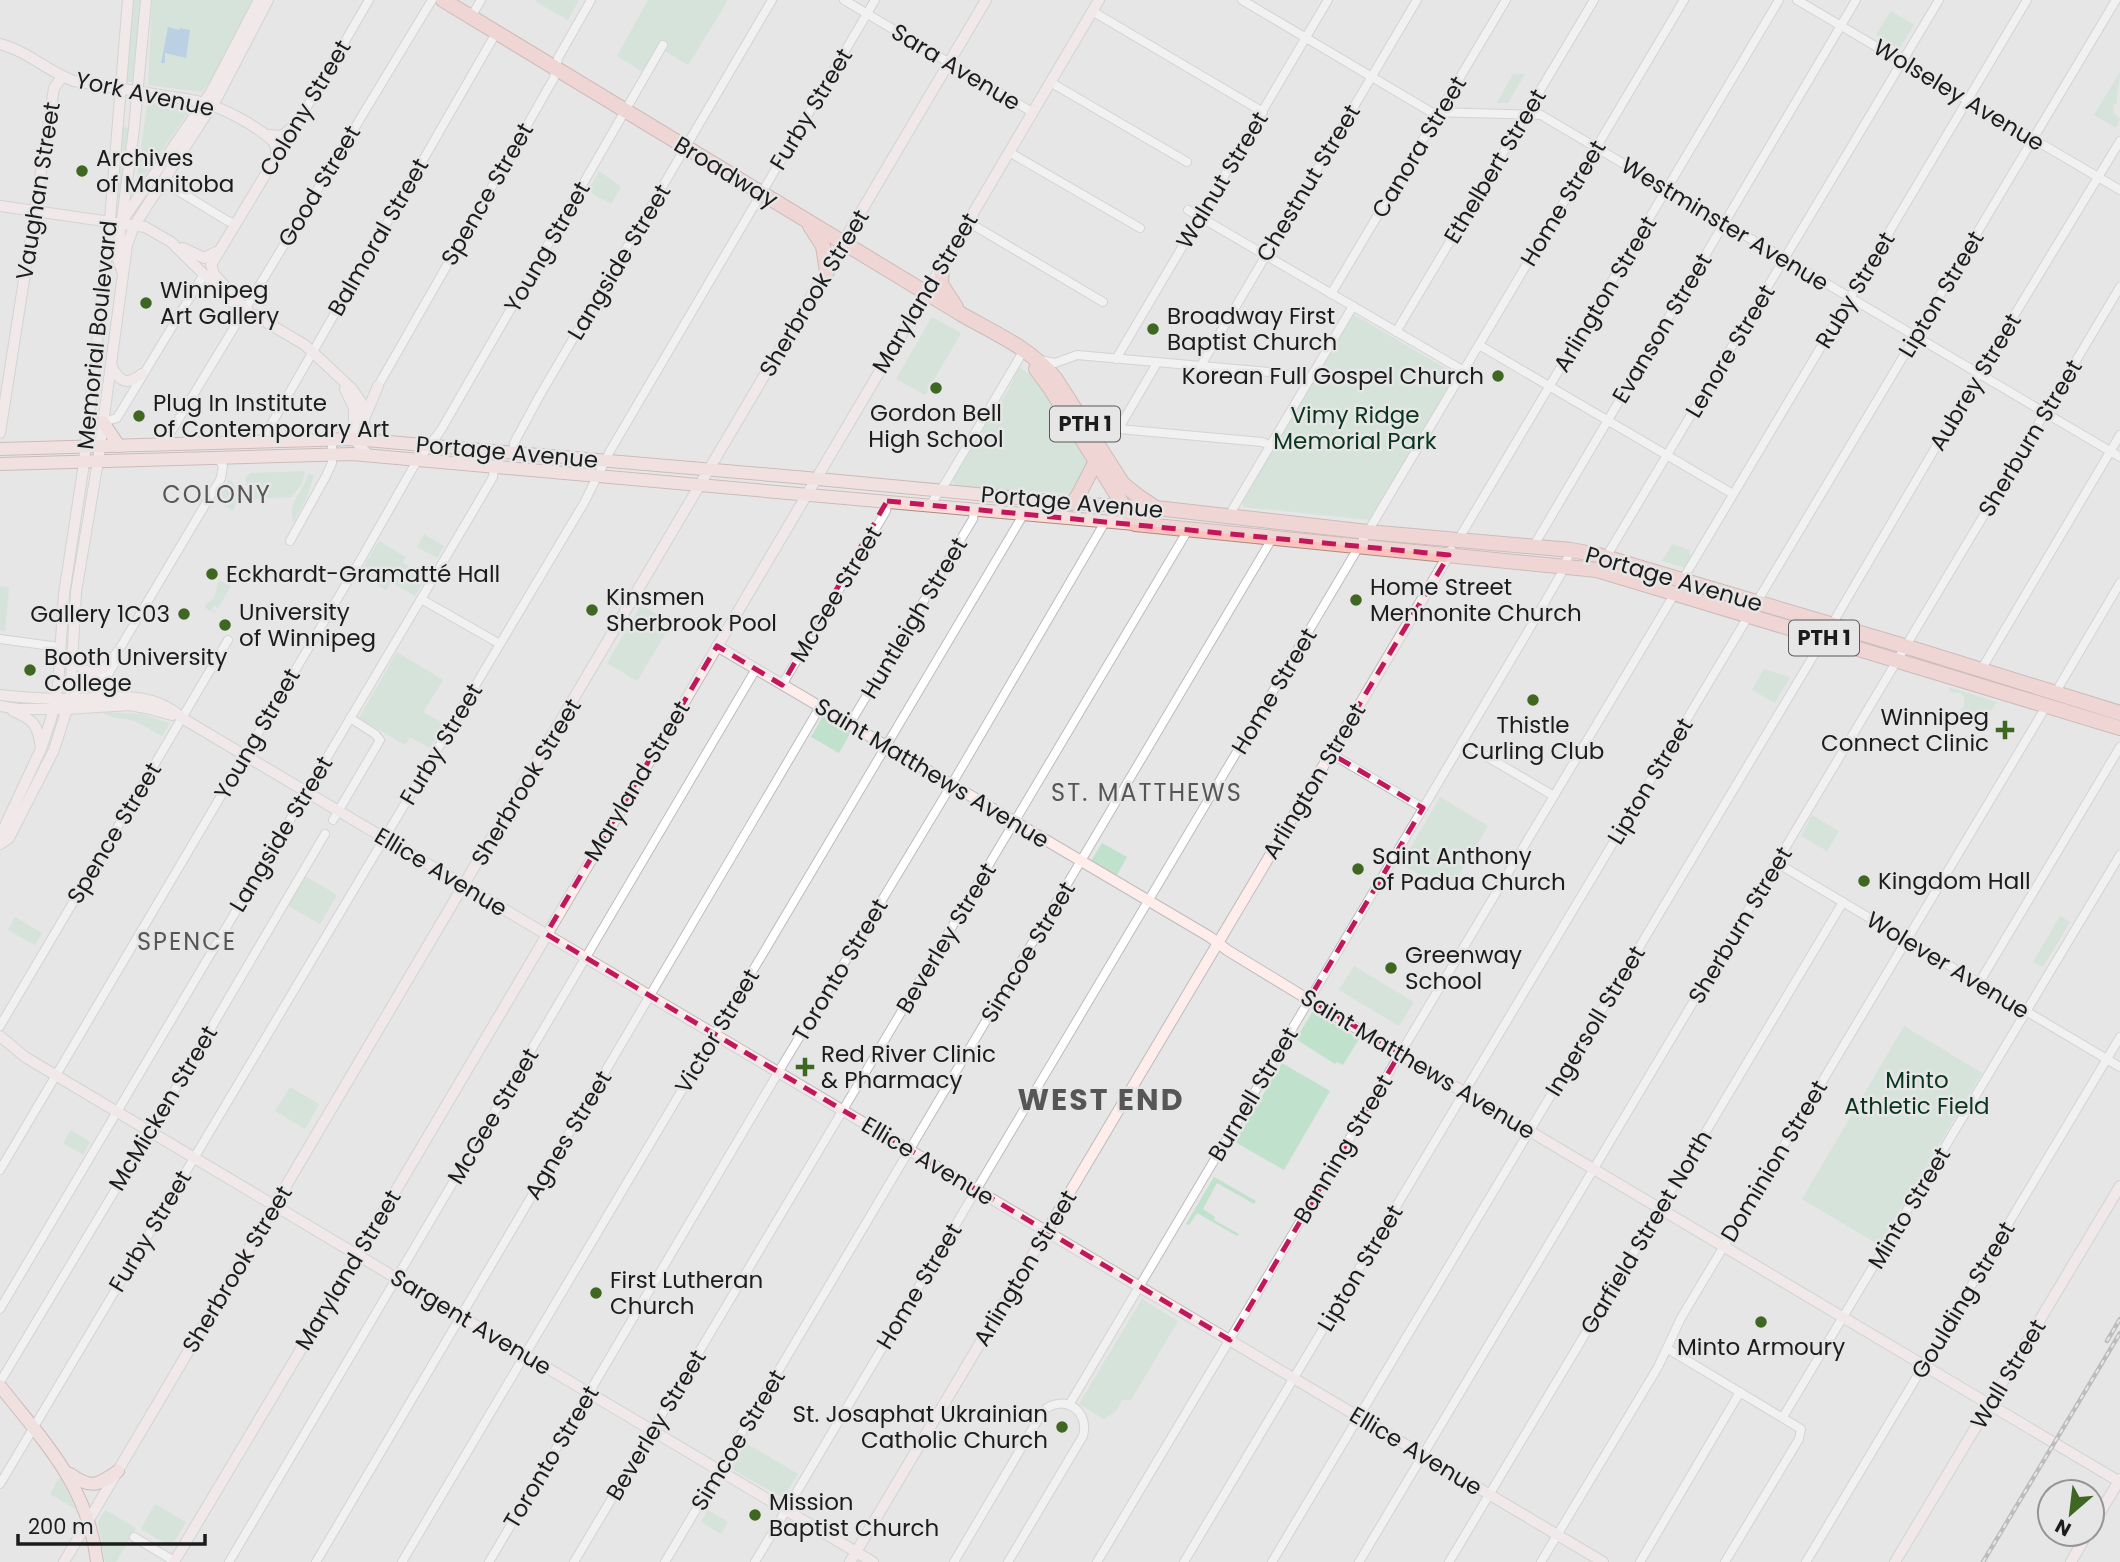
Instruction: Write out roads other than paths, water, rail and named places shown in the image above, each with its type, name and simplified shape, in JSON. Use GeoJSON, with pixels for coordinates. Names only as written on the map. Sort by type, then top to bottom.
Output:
{"type":"FeatureCollection","features":[{"type":"Feature","properties":{"kind":"highway","name":"Broadway"},"geometry":{"type":"LineString","coordinates":[[443,0],[961,314],[1024,349],[1038,359],[1055,378],[1123,484],[1156,508]]}},
{"type":"Feature","properties":{"kind":"highway"},"geometry":{"type":"LineString","coordinates":[[805,220],[818,235],[823,246],[827,272]]}},
{"type":"Feature","properties":{"kind":"highway"},"geometry":{"type":"LineString","coordinates":[[942,265],[942,286],[961,314]]}},
{"type":"Feature","properties":{"kind":"highway","name":"Broadway"},"geometry":{"type":"LineString","coordinates":[[1010,343],[1042,376],[1135,524]]}},
{"type":"Feature","properties":{"kind":"highway"},"geometry":{"type":"LineString","coordinates":[[1072,503],[1096,461]]}},
{"type":"Feature","properties":{"kind":"highway","name":"Portage Avenue"},"geometry":{"type":"LineString","coordinates":[[1156,508],[1368,532],[1571,550],[1606,557],[1981,670],[2120,728]]}},
{"type":"Feature","properties":{"kind":"highway","name":"Portage Avenue"},"geometry":{"type":"LineString","coordinates":[[1135,524],[1566,565],[1610,573],[1898,660],[2051,699],[2120,713]]}},
{"type":"Feature","properties":{"kind":"main road","name":"Memorial Boulevard"},"geometry":{"type":"LineString","coordinates":[[122,272],[117,257],[115,223],[128,0]]}},
{"type":"Feature","properties":{"kind":"main road","name":"Memorial Boulevard"},"geometry":{"type":"LineString","coordinates":[[83,462],[108,240],[115,223],[137,92],[146,0]]}},
{"type":"Feature","properties":{"kind":"main road"},"geometry":{"type":"LineString","coordinates":[[208,104],[259,0]]}},
{"type":"Feature","properties":{"kind":"main road"},"geometry":{"type":"LineString","coordinates":[[115,223],[208,104],[268,0]]}},
{"type":"Feature","properties":{"kind":"main road","name":"Sherbrook Street"},"geometry":{"type":"LineString","coordinates":[[64,1562],[986,0]]}},
{"type":"Feature","properties":{"kind":"main road","name":"Maryland Street"},"geometry":{"type":"LineString","coordinates":[[175,1562],[1099,0]]}},
{"type":"Feature","properties":{"kind":"main road","name":"York Avenue"},"geometry":{"type":"LineString","coordinates":[[0,44],[18,50],[62,76],[81,83],[208,104],[264,134]]}},
{"type":"Feature","properties":{"kind":"main road","name":"Vaughan Street"},"geometry":{"type":"LineString","coordinates":[[0,451],[5,370],[35,211],[54,89],[62,76]]}},
{"type":"Feature","properties":{"kind":"main road","name":"Memorial Boulevard"},"geometry":{"type":"LineString","coordinates":[[98,461],[127,245],[134,226],[208,104]]}},
{"type":"Feature","properties":{"kind":"main road"},"geometry":{"type":"LineString","coordinates":[[264,134],[282,136],[295,125]]}},
{"type":"Feature","properties":{"kind":"main road"},"geometry":{"type":"LineString","coordinates":[[264,134],[275,144],[276,157]]}},
{"type":"Feature","properties":{"kind":"main road","name":"Colony Street"},"geometry":{"type":"LineString","coordinates":[[208,270],[276,157]]}},
{"type":"Feature","properties":{"kind":"main road"},"geometry":{"type":"LineString","coordinates":[[0,206],[145,227],[204,258],[218,251]]}},
{"type":"Feature","properties":{"kind":"main road"},"geometry":{"type":"LineString","coordinates":[[171,242],[208,270],[212,270],[245,309],[304,345],[352,389],[360,399],[365,428],[376,440]]}},
{"type":"Feature","properties":{"kind":"main road"},"geometry":{"type":"LineString","coordinates":[[111,365],[117,376],[125,381],[135,380],[142,374]]}},
{"type":"Feature","properties":{"kind":"main road"},"geometry":{"type":"LineString","coordinates":[[338,378],[354,408],[354,439],[368,455]]}},
{"type":"Feature","properties":{"kind":"main road"},"geometry":{"type":"LineString","coordinates":[[352,389],[367,391],[378,386]]}},
{"type":"Feature","properties":{"kind":"main road"},"geometry":{"type":"LineString","coordinates":[[364,419],[378,386]]}},
{"type":"Feature","properties":{"kind":"main road"},"geometry":{"type":"LineString","coordinates":[[91,392],[106,403]]}},
{"type":"Feature","properties":{"kind":"main road"},"geometry":{"type":"LineString","coordinates":[[103,422],[119,446]]}},
{"type":"Feature","properties":{"kind":"main road","name":"Portage Avenue"},"geometry":{"type":"LineString","coordinates":[[0,451],[332,439],[376,440],[1072,503],[1156,508]]}},
{"type":"Feature","properties":{"kind":"main road","name":"Portage Avenue"},"geometry":{"type":"LineString","coordinates":[[0,464],[98,461],[220,464],[232,457],[368,455],[1135,524]]}},
{"type":"Feature","properties":{"kind":"main road"},"geometry":{"type":"LineString","coordinates":[[0,843],[9,838],[44,772],[68,704],[76,592],[98,461]]}},
{"type":"Feature","properties":{"kind":"main road"},"geometry":{"type":"LineString","coordinates":[[0,843],[1,834],[41,749],[55,704],[64,594],[83,462]]}},
{"type":"Feature","properties":{"kind":"main road","name":"Arlington Street"},"geometry":{"type":"LineString","coordinates":[[853,1557],[1458,540]]}},
{"type":"Feature","properties":{"kind":"main road","name":"Saint Matthews Avenue"},"geometry":{"type":"LineString","coordinates":[[717,646],[2120,1481]]}},
{"type":"Feature","properties":{"kind":"main road"},"geometry":{"type":"LineString","coordinates":[[73,650],[78,664],[86,671],[97,672],[106,667]]}},
{"type":"Feature","properties":{"kind":"main road","name":"Ellice Avenue"},"geometry":{"type":"LineString","coordinates":[[0,695],[55,704]]}},
{"type":"Feature","properties":{"kind":"main road","name":"Ellice Avenue"},"geometry":{"type":"LineString","coordinates":[[68,704],[99,697],[124,696],[148,699],[171,708],[182,718],[306,791],[336,816],[384,838],[1603,1562]]}},
{"type":"Feature","properties":{"kind":"main road","name":"Ellice Avenue"},"geometry":{"type":"LineString","coordinates":[[0,706],[18,709],[55,704],[129,705],[182,718]]}},
{"type":"Feature","properties":{"kind":"main road"},"geometry":{"type":"LineString","coordinates":[[0,706],[32,721],[38,732],[41,749]]}},
{"type":"Feature","properties":{"kind":"main road","name":"Sargent Avenue"},"geometry":{"type":"LineString","coordinates":[[0,1035],[25,1057],[786,1511],[853,1557],[873,1562]]}},
{"type":"Feature","properties":{"kind":"main road","name":"Wall Street"},"geometry":{"type":"LineString","coordinates":[[1895,1562],[2120,1186]]}},
{"type":"Feature","properties":{"kind":"main road"},"geometry":{"type":"LineString","coordinates":[[0,1384],[67,1472],[88,1520],[97,1562]]}},
{"type":"Feature","properties":{"kind":"main road"},"geometry":{"type":"LineString","coordinates":[[67,1472],[83,1483],[93,1484],[104,1481],[118,1471]]}},
{"type":"Feature","properties":{"kind":"main road"},"geometry":{"type":"LineString","coordinates":[[2106,1504],[2120,1481]]}},
{"type":"Feature","properties":{"kind":"street","name":"Colony Street"},"geometry":{"type":"LineString","coordinates":[[276,157],[369,0]]}},
{"type":"Feature","properties":{"kind":"street","name":"Good Street"},"geometry":{"type":"LineString","coordinates":[[163,445],[432,0]]}},
{"type":"Feature","properties":{"kind":"street"},"geometry":{"type":"LineString","coordinates":[[471,17],[481,0]]}},
{"type":"Feature","properties":{"kind":"street","name":"Spence Street"},"geometry":{"type":"LineString","coordinates":[[378,386],[554,78],[558,58],[591,0]]}},
{"type":"Feature","properties":{"kind":"street","name":"Langside Street"},"geometry":{"type":"LineString","coordinates":[[513,453],[514,443],[540,395],[772,0]]}},
{"type":"Feature","properties":{"kind":"street","name":"Sara Avenue"},"geometry":{"type":"LineString","coordinates":[[844,0],[1032,112]]}},
{"type":"Feature","properties":{"kind":"street","name":"Furby Street"},"geometry":{"type":"LineString","coordinates":[[0,1484],[584,503],[761,193],[876,0]]}},
{"type":"Feature","properties":{"kind":"street","name":"Westminster Avenue"},"geometry":{"type":"LineString","coordinates":[[1242,0],[1430,112],[1541,115],[2120,457]]}},
{"type":"Feature","properties":{"kind":"street","name":"Walnut Street"},"geometry":{"type":"LineString","coordinates":[[1116,359],[1328,0]]}},
{"type":"Feature","properties":{"kind":"street","name":"Chestnut Street"},"geometry":{"type":"LineString","coordinates":[[1200,367],[1417,0]]}},
{"type":"Feature","properties":{"kind":"street","name":"Canora Street"},"geometry":{"type":"LineString","coordinates":[[1331,294],[1506,0]]}},
{"type":"Feature","properties":{"kind":"street","name":"Ethelbert Street"},"geometry":{"type":"LineString","coordinates":[[1396,332],[1594,0]]}},
{"type":"Feature","properties":{"kind":"street","name":"Home Street"},"geometry":{"type":"LineString","coordinates":[[755,1562],[1684,0]]}},
{"type":"Feature","properties":{"kind":"street","name":"Arlington Street"},"geometry":{"type":"LineString","coordinates":[[1458,540],[1779,0]]}},
{"type":"Feature","properties":{"kind":"street","name":"Wolseley Avenue"},"geometry":{"type":"LineString","coordinates":[[1797,0],[2120,190]]}},
{"type":"Feature","properties":{"kind":"street","name":"Evanson Street"},"geometry":{"type":"LineString","coordinates":[[1533,547],[1856,0]]}},
{"type":"Feature","properties":{"kind":"street","name":"Lenore Street"},"geometry":{"type":"LineString","coordinates":[[1606,557],[1939,0]]}},
{"type":"Feature","properties":{"kind":"street","name":"Ruby Street"},"geometry":{"type":"LineString","coordinates":[[1683,579],[2027,0]]}},
{"type":"Feature","properties":{"kind":"street","name":"Lipton Street"},"geometry":{"type":"LineString","coordinates":[[1184,1562],[2116,0]]}},
{"type":"Feature","properties":{"kind":"street"},"geometry":{"type":"LineString","coordinates":[[1092,11],[1263,112]]}},
{"type":"Feature","properties":{"kind":"street","name":"Balmoral Street"},"geometry":{"type":"LineString","coordinates":[[261,442],[496,33]]}},
{"type":"Feature","properties":{"kind":"street","name":"Young Street"},"geometry":{"type":"LineString","coordinates":[[0,1170],[431,445],[663,45]]}},
{"type":"Feature","properties":{"kind":"street"},"geometry":{"type":"LineString","coordinates":[[1050,82],[1187,162]]}},
{"type":"Feature","properties":{"kind":"street","name":"Aubrey Street"},"geometry":{"type":"LineString","coordinates":[[1832,624],[2120,141]]}},
{"type":"Feature","properties":{"kind":"street"},"geometry":{"type":"LineString","coordinates":[[1009,152],[1140,228]]}},
{"type":"Feature","properties":{"kind":"street"},"geometry":{"type":"LineString","coordinates":[[162,181],[235,224]]}},
{"type":"Feature","properties":{"kind":"street"},"geometry":{"type":"LineString","coordinates":[[1188,210],[1464,371]]}},
{"type":"Feature","properties":{"kind":"street"},"geometry":{"type":"LineString","coordinates":[[968,222],[1103,302]]}},
{"type":"Feature","properties":{"kind":"street","name":"Colony Street"},"geometry":{"type":"LineString","coordinates":[[103,422],[117,418],[208,270]]}},
{"type":"Feature","properties":{"kind":"street","name":"Sherburn Street"},"geometry":{"type":"LineString","coordinates":[[1359,1562],[2120,287]]}},
{"type":"Feature","properties":{"kind":"street"},"geometry":{"type":"LineString","coordinates":[[1228,517],[1353,306]]}},
{"type":"Feature","properties":{"kind":"street"},"geometry":{"type":"LineString","coordinates":[[1479,345],[1733,494]]}},
{"type":"Feature","properties":{"kind":"street"},"geometry":{"type":"LineString","coordinates":[[930,505],[941,491],[1021,355]]}},
{"type":"Feature","properties":{"kind":"street"},"geometry":{"type":"LineString","coordinates":[[1038,359],[1055,363],[1077,355],[1311,378]]}},
{"type":"Feature","properties":{"kind":"street"},"geometry":{"type":"LineString","coordinates":[[1119,428],[1157,363]]}},
{"type":"Feature","properties":{"kind":"street"},"geometry":{"type":"LineString","coordinates":[[1086,426],[1262,442],[1270,445]]}},
{"type":"Feature","properties":{"kind":"street"},"geometry":{"type":"LineString","coordinates":[[1981,670],[2120,435]]}},
{"type":"Feature","properties":{"kind":"street"},"geometry":{"type":"LineString","coordinates":[[290,541],[332,463],[332,439]]}},
{"type":"Feature","properties":{"kind":"street"},"geometry":{"type":"LineString","coordinates":[[232,457],[242,442]]}},
{"type":"Feature","properties":{"kind":"street"},"geometry":{"type":"LineString","coordinates":[[68,704],[82,686],[100,674],[120,648],[222,477],[220,464]]}},
{"type":"Feature","properties":{"kind":"street","name":"Langside Street"},"geometry":{"type":"LineString","coordinates":[[0,1309],[493,477],[494,466]]}},
{"type":"Feature","properties":{"kind":"street","name":"Victor Street"},"geometry":{"type":"LineString","coordinates":[[402,1562],[1032,499]]}},
{"type":"Feature","properties":{"kind":"street","name":"McGee Street"},"geometry":{"type":"LineString","coordinates":[[782,685],[886,511],[887,501]]}},
{"type":"Feature","properties":{"kind":"street","name":"Huntleigh Street"},"geometry":{"type":"LineString","coordinates":[[849,725],[973,519],[974,510]]}},
{"type":"Feature","properties":{"kind":"street","name":"Toronto Street"},"geometry":{"type":"LineString","coordinates":[[489,1562],[1105,522]]}},
{"type":"Feature","properties":{"kind":"street","name":"Simcoe Street"},"geometry":{"type":"LineString","coordinates":[[665,1562],[1282,523]]}},
{"type":"Feature","properties":{"kind":"street","name":"Beverley Street"},"geometry":{"type":"LineString","coordinates":[[574,1562],[1188,530]]}},
{"type":"Feature","properties":{"kind":"street","name":"Burnell Street"},"geometry":{"type":"LineString","coordinates":[[1069,1405],[1566,565],[1571,550]]}},
{"type":"Feature","properties":{"kind":"street","name":"Dominion Street"},"geometry":{"type":"LineString","coordinates":[[1541,1562],[1668,1349],[1681,1318],[2120,583]]}},
{"type":"Feature","properties":{"kind":"street","name":"Banning Street"},"geometry":{"type":"LineString","coordinates":[[1097,1562],[1675,593]]}},
{"type":"Feature","properties":{"kind":"street"},"geometry":{"type":"LineString","coordinates":[[421,599],[500,644]]}},
{"type":"Feature","properties":{"kind":"street","name":"Ingersoll Street"},"geometry":{"type":"LineString","coordinates":[[1272,1562],[1832,624]]}},
{"type":"Feature","properties":{"kind":"street"},"geometry":{"type":"LineString","coordinates":[[0,639],[60,647]]}},
{"type":"Feature","properties":{"kind":"street","name":"Spence Street"},"geometry":{"type":"LineString","coordinates":[[0,1026],[228,640]]}},
{"type":"Feature","properties":{"kind":"street"},"geometry":{"type":"LineString","coordinates":[[99,697],[103,683],[118,659],[120,648]]}},
{"type":"Feature","properties":{"kind":"street","name":"McGee Street"},"geometry":{"type":"LineString","coordinates":[[229,1562],[756,669]]}},
{"type":"Feature","properties":{"kind":"street","name":"Agnes Street"},"geometry":{"type":"LineString","coordinates":[[316,1562],[820,707]]}},
{"type":"Feature","properties":{"kind":"street"},"geometry":{"type":"LineString","coordinates":[[336,816],[380,740],[350,718]]}},
{"type":"Feature","properties":{"kind":"street"},"geometry":{"type":"LineString","coordinates":[[1462,742],[1554,796]]}},
{"type":"Feature","properties":{"kind":"street"},"geometry":{"type":"LineString","coordinates":[[1979,983],[2120,747]]}},
{"type":"Feature","properties":{"kind":"street"},"geometry":{"type":"LineString","coordinates":[[1331,753],[1423,808]]}},
{"type":"Feature","properties":{"kind":"street","name":"McMicken Street"},"geometry":{"type":"LineString","coordinates":[[0,1384],[325,834]]}},
{"type":"Feature","properties":{"kind":"street","name":"Minto Street"},"geometry":{"type":"LineString","coordinates":[[1783,1417],[2120,855]]}},
{"type":"Feature","properties":{"kind":"street","name":"Wolever Avenue"},"geometry":{"type":"LineString","coordinates":[[1777,863],[2120,1067]]}},
{"type":"Feature","properties":{"kind":"street","name":"Garfield Street North"},"geometry":{"type":"LineString","coordinates":[[1449,1562],[1843,902]]}},
{"type":"Feature","properties":{"kind":"street","name":"Goulding Street"},"geometry":{"type":"LineString","coordinates":[[1805,1562],[2120,1037]]}},
{"type":"Feature","properties":{"kind":"street"},"geometry":{"type":"LineString","coordinates":[[1668,1349],[1801,1429],[1799,1439],[1725,1562]]}},
{"type":"Feature","properties":{"kind":"street"},"geometry":{"type":"LineString","coordinates":[[1640,1562],[1740,1392]]}},
{"type":"Feature","properties":{"kind":"street"},"geometry":{"type":"LineString","coordinates":[[954,1562],[1040,1415],[1052,1404],[1069,1405],[1078,1411],[1083,1419],[1083,1436],[1008,1562]]}},
{"type":"Feature","properties":{"kind":"street"},"geometry":{"type":"LineString","coordinates":[[134,1537],[175,1562]]}},
{"type":"Feature","properties":{"kind":"water"},"geometry":{"type":"Polygon","coordinates":[[[168,27],[190,30],[186,58],[165,53],[165,63],[161,63],[168,27]]]}},
{"type":"Feature","properties":{"kind":"railway"},"geometry":{"type":"LineString","coordinates":[[2107,1341],[2120,1319]]}},
{"type":"Feature","properties":{"kind":"railway"},"geometry":{"type":"LineString","coordinates":[[1983,1562],[2120,1333]]}},
{"type":"Feature","properties":{"kind":"place","name":"Archives of Manitoba"},"geometry":{"type":"Point","coordinates":[82,171]}},
{"type":"Feature","properties":{"kind":"place","name":"Winnipeg Art Gallery"},"geometry":{"type":"Point","coordinates":[146,303]}},
{"type":"Feature","properties":{"kind":"place","name":"Broadway First Baptist Church"},"geometry":{"type":"Point","coordinates":[1153,329]}},
{"type":"Feature","properties":{"kind":"place","name":"Korean Full Gospel Church"},"geometry":{"type":"Point","coordinates":[1498,376]}},
{"type":"Feature","properties":{"kind":"place","name":"Gordon Bell High School"},"geometry":{"type":"Point","coordinates":[936,388]}},
{"type":"Feature","properties":{"kind":"place","name":"Plug In Institute of Contemporary Art"},"geometry":{"type":"Point","coordinates":[139,416]}},
{"type":"Feature","properties":{"kind":"place","name":"Eckhardt-Gramatté Hall"},"geometry":{"type":"Point","coordinates":[212,574]}},
{"type":"Feature","properties":{"kind":"place","name":"Home Street Mennonite Church"},"geometry":{"type":"Point","coordinates":[1356,600]}},
{"type":"Feature","properties":{"kind":"place","name":"Kinsmen Sherbrook Pool"},"geometry":{"type":"Point","coordinates":[592,610]}},
{"type":"Feature","properties":{"kind":"place","name":"Gallery 1C03"},"geometry":{"type":"Point","coordinates":[184,614]}},
{"type":"Feature","properties":{"kind":"place","name":"University of Winnipeg"},"geometry":{"type":"Point","coordinates":[225,625]}},
{"type":"Feature","properties":{"kind":"place","name":"Booth University College"},"geometry":{"type":"Point","coordinates":[30,670]}},
{"type":"Feature","properties":{"kind":"place","name":"Thistle Curling Club"},"geometry":{"type":"Point","coordinates":[1533,700]}},
{"type":"Feature","properties":{"kind":"place","name":"Winnipeg Connect Clinic"},"geometry":{"type":"Point","coordinates":[2005,730]}},
{"type":"Feature","properties":{"kind":"place","name":"Saint Anthony of Padua Church"},"geometry":{"type":"Point","coordinates":[1358,869]}},
{"type":"Feature","properties":{"kind":"place","name":"Kingdom Hall"},"geometry":{"type":"Point","coordinates":[1864,881]}},
{"type":"Feature","properties":{"kind":"place","name":"Greenway School"},"geometry":{"type":"Point","coordinates":[1391,968]}},
{"type":"Feature","properties":{"kind":"place","name":"Red River Clinic & Pharmacy"},"geometry":{"type":"Point","coordinates":[805,1067]}},
{"type":"Feature","properties":{"kind":"place","name":"First Lutheran Church"},"geometry":{"type":"Point","coordinates":[596,1293]}},
{"type":"Feature","properties":{"kind":"place","name":"Minto Armoury"},"geometry":{"type":"Point","coordinates":[1761,1322]}},
{"type":"Feature","properties":{"kind":"place","name":"St. Josaphat Ukrainian Catholic Church"},"geometry":{"type":"Point","coordinates":[1062,1427]}},
{"type":"Feature","properties":{"kind":"place","name":"Mission Baptist Church"},"geometry":{"type":"Point","coordinates":[755,1515]}},
{"type":"Feature","properties":{"kind":"district","name":"COLONY"},"geometry":{"type":"Point","coordinates":[217,495]}},
{"type":"Feature","properties":{"kind":"district","name":"ST. MATTHEWS"},"geometry":{"type":"Point","coordinates":[1147,793]}},
{"type":"Feature","properties":{"kind":"district","name":"SPENCE"},"geometry":{"type":"Point","coordinates":[187,942]}},
{"type":"Feature","properties":{"kind":"district","name":"WEST END"},"geometry":{"type":"Point","coordinates":[1101,1100]}},
{"type":"Feature","properties":{"kind":"park label","name":"Vimy Ridge Memorial Park"},"geometry":{"type":"Point","coordinates":[1355,428]}},
{"type":"Feature","properties":{"kind":"park label","name":"Minto Athletic Field"},"geometry":{"type":"Point","coordinates":[1917,1093]}}]}
